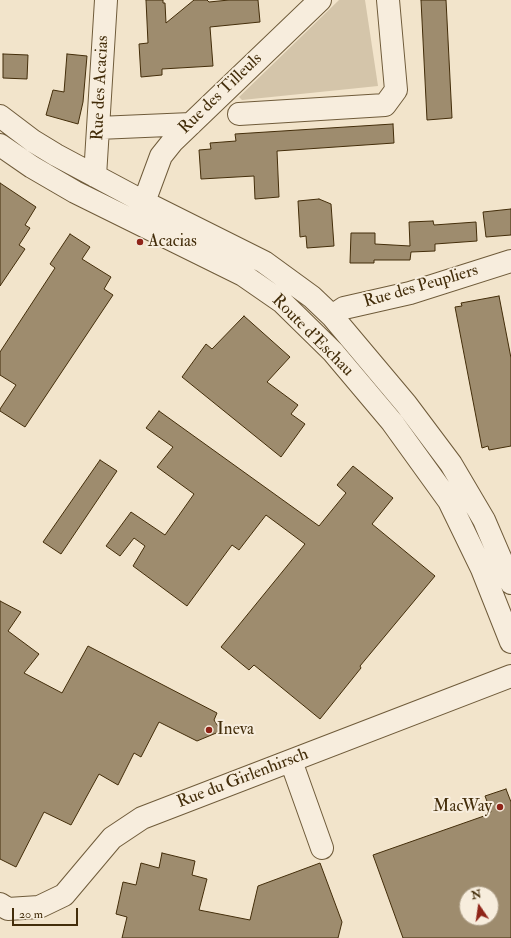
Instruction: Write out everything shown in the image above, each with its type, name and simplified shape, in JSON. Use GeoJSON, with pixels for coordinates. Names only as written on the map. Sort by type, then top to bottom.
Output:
{"type":"FeatureCollection","features":[{"type":"Feature","properties":{"kind":"street","name":"Rue des Acacias"},"geometry":{"type":"LineString","coordinates":[[95,176],[106,0]]}},
{"type":"Feature","properties":{"kind":"street","name":"Rue des Tilleuls"},"geometry":{"type":"LineString","coordinates":[[144,202],[161,156],[173,141],[320,0]]}},
{"type":"Feature","properties":{"kind":"street"},"geometry":{"type":"LineString","coordinates":[[239,114],[385,105],[396,90],[388,0]]}},
{"type":"Feature","properties":{"kind":"street","name":"Route d'Eschau"},"geometry":{"type":"LineString","coordinates":[[0,116],[56,156],[264,262],[312,297],[332,316],[406,404],[451,464],[484,520],[511,583]]}},
{"type":"Feature","properties":{"kind":"street"},"geometry":{"type":"LineString","coordinates":[[98,128],[191,124]]}},
{"type":"Feature","properties":{"kind":"street","name":"Route d'Eschau"},"geometry":{"type":"LineString","coordinates":[[0,145],[32,167],[75,192],[243,275],[282,302],[333,352],[392,422],[449,501],[482,569],[511,642]]}},
{"type":"Feature","properties":{"kind":"street","name":"Rue des Peupliers"},"geometry":{"type":"LineString","coordinates":[[332,316],[344,308],[410,293],[511,261]]}},
{"type":"Feature","properties":{"kind":"street","name":"Rue du Girlenhirsch"},"geometry":{"type":"LineString","coordinates":[[0,904],[8,909],[39,907],[64,895],[112,838],[142,818],[511,676]]}},
{"type":"Feature","properties":{"kind":"street"},"geometry":{"type":"LineString","coordinates":[[291,761],[322,848]]}},
{"type":"Feature","properties":{"kind":"shaded area"},"geometry":{"type":"Polygon","coordinates":[[[339,0],[365,0],[378,86],[242,100],[239,97],[339,0]]]}},
{"type":"Feature","properties":{"kind":"building"},"geometry":{"type":"Polygon","coordinates":[[[146,0],[163,0],[163,3],[165,3],[166,23],[194,0],[207,0],[209,2],[258,0],[260,22],[210,27],[213,66],[162,69],[162,75],[141,77],[139,44],[148,43],[146,0]]]}},
{"type":"Feature","properties":{"kind":"building"},"geometry":{"type":"Polygon","coordinates":[[[421,0],[446,0],[452,118],[427,120],[421,0]]]}},
{"type":"Feature","properties":{"kind":"building"},"geometry":{"type":"Polygon","coordinates":[[[3,54],[28,55],[27,79],[3,78],[3,54]]]}},
{"type":"Feature","properties":{"kind":"building"},"geometry":{"type":"Polygon","coordinates":[[[67,54],[87,56],[83,102],[78,124],[46,115],[53,90],[64,92],[67,54]]]}},
{"type":"Feature","properties":{"kind":"building"},"geometry":{"type":"Polygon","coordinates":[[[393,124],[394,143],[277,151],[279,197],[255,199],[254,176],[201,179],[199,150],[211,149],[210,143],[236,141],[235,134],[393,124]]]}},
{"type":"Feature","properties":{"kind":"building"},"geometry":{"type":"Polygon","coordinates":[[[0,183],[36,207],[25,225],[30,228],[19,245],[25,249],[0,286],[0,183]]]}},
{"type":"Feature","properties":{"kind":"building"},"geometry":{"type":"Polygon","coordinates":[[[319,199],[331,204],[334,246],[307,248],[306,236],[300,237],[298,201],[319,199]]]}},
{"type":"Feature","properties":{"kind":"building"},"geometry":{"type":"Polygon","coordinates":[[[511,209],[511,235],[486,237],[483,212],[511,209]]]}},
{"type":"Feature","properties":{"kind":"building"},"geometry":{"type":"Polygon","coordinates":[[[433,221],[434,225],[476,222],[477,241],[435,244],[435,251],[411,252],[410,260],[374,260],[374,263],[350,263],[351,233],[375,233],[375,244],[410,246],[409,222],[433,221]]]}},
{"type":"Feature","properties":{"kind":"building"},"geometry":{"type":"Polygon","coordinates":[[[70,234],[90,247],[82,259],[111,277],[104,289],[113,295],[25,427],[0,411],[16,385],[0,375],[0,352],[55,268],[50,264],[70,234]]]}},
{"type":"Feature","properties":{"kind":"building"},"geometry":{"type":"Polygon","coordinates":[[[499,296],[511,358],[511,446],[489,450],[488,446],[482,448],[455,307],[462,306],[461,303],[499,296]]]}},
{"type":"Feature","properties":{"kind":"building"},"geometry":{"type":"Polygon","coordinates":[[[244,316],[290,357],[267,382],[298,405],[291,414],[305,424],[281,457],[182,377],[206,344],[212,349],[244,316]]]}},
{"type":"Feature","properties":{"kind":"building"},"geometry":{"type":"Polygon","coordinates":[[[159,411],[319,526],[346,493],[337,485],[353,466],[393,498],[372,524],[435,576],[360,666],[361,668],[320,719],[254,665],[249,670],[221,647],[305,544],[266,515],[239,550],[232,545],[187,606],[133,566],[145,546],[134,538],[120,556],[106,546],[131,512],[165,535],[194,494],[157,467],[173,447],[146,428],[159,411]]]}},
{"type":"Feature","properties":{"kind":"building"},"geometry":{"type":"Polygon","coordinates":[[[100,460],[117,471],[61,554],[43,542],[100,460]]]}},
{"type":"Feature","properties":{"kind":"building"},"geometry":{"type":"Polygon","coordinates":[[[0,601],[21,612],[8,631],[39,654],[24,673],[62,693],[88,646],[217,713],[214,720],[221,731],[197,741],[159,722],[141,757],[134,753],[118,785],[99,774],[71,825],[44,812],[16,867],[0,859],[0,601]]]}},
{"type":"Feature","properties":{"kind":"building"},"geometry":{"type":"Polygon","coordinates":[[[506,789],[511,802],[511,938],[403,938],[373,855],[484,816],[491,812],[485,796],[506,789]]]}},
{"type":"Feature","properties":{"kind":"building"},"geometry":{"type":"Polygon","coordinates":[[[162,853],[195,861],[192,875],[207,879],[199,910],[250,920],[258,886],[320,863],[342,922],[338,938],[122,938],[127,917],[116,914],[123,882],[136,885],[141,863],[159,868],[162,853]]]}},
{"type":"Feature","properties":{"kind":"place","name":"Acacias"},"geometry":{"type":"Point","coordinates":[140,242]}},
{"type":"Feature","properties":{"kind":"place","name":"Ineva"},"geometry":{"type":"Point","coordinates":[209,730]}},
{"type":"Feature","properties":{"kind":"place","name":"MacWay"},"geometry":{"type":"Point","coordinates":[500,807]}}]}
